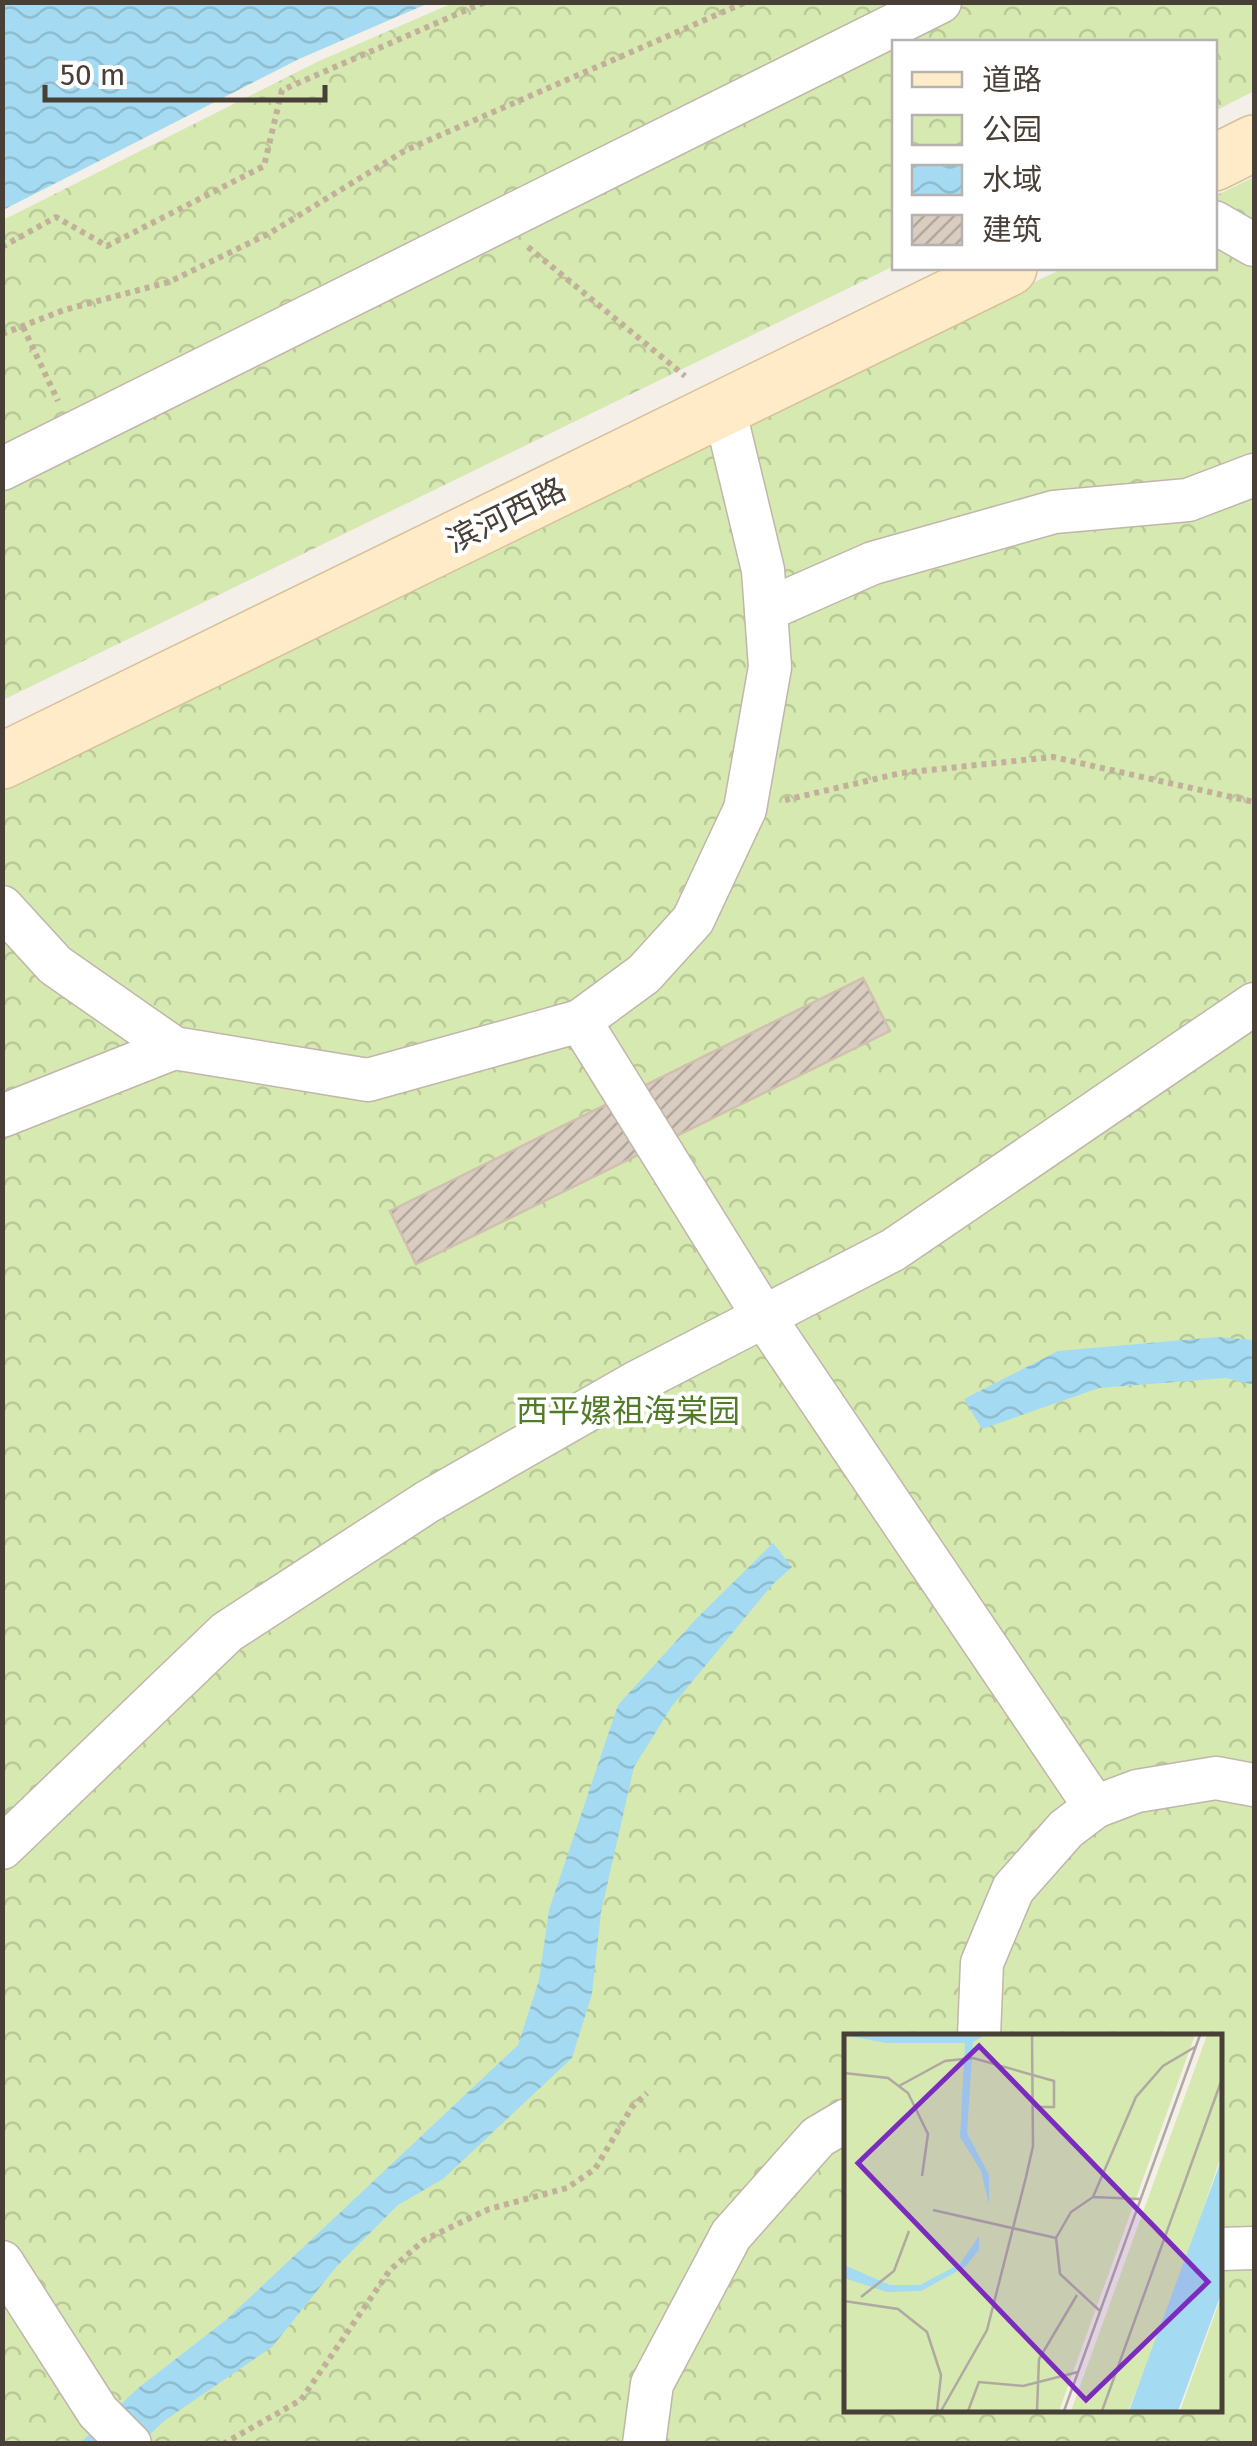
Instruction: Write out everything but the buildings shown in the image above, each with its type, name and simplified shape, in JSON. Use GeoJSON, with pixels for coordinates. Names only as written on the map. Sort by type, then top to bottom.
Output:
{"type":"FeatureCollection","features":[{"type":"Feature","properties":{"kind":"street"},"geometry":{"type":"LineString","coordinates":[[2,469],[940,2]]}},
{"type":"Feature","properties":{"kind":"street"},"geometry":{"type":"LineString","coordinates":[[1217,162],[1254,143]]}},
{"type":"Feature","properties":{"kind":"street"},"geometry":{"type":"LineString","coordinates":[[1217,224],[1254,245]]}},
{"type":"Feature","properties":{"kind":"street","name":"滨河西路"},"geometry":{"type":"LineString","coordinates":[[2,761],[1005,270]]}},
{"type":"Feature","properties":{"kind":"street"},"geometry":{"type":"LineString","coordinates":[[2,907],[56,966],[174,1048],[368,1080],[580,1021],[644,974],[694,920],[745,809],[770,667],[763,570],[724,408]]}},
{"type":"Feature","properties":{"kind":"street"},"geometry":{"type":"LineString","coordinates":[[766,610],[872,563],[1054,512],[1188,500],[1254,475]]}},
{"type":"Feature","properties":{"kind":"street"},"geometry":{"type":"LineString","coordinates":[[8,1832],[227,1632],[426,1502],[636,1383],[892,1250],[1254,1004]]}},
{"type":"Feature","properties":{"kind":"street"},"geometry":{"type":"LineString","coordinates":[[580,1021],[764,1317],[1095,1808]]}},
{"type":"Feature","properties":{"kind":"street"},"geometry":{"type":"LineString","coordinates":[[2,1116],[174,1048]]}},
{"type":"Feature","properties":{"kind":"street"},"geometry":{"type":"LineString","coordinates":[[979,2034],[982,1963],[1012,1889],[1066,1829],[1095,1808],[1136,1790],[1216,1778],[1254,1785]]}},
{"type":"Feature","properties":{"kind":"street"},"geometry":{"type":"LineString","coordinates":[[644,2444],[652,2384],[731,2235],[818,2137],[844,2122]]}},
{"type":"Feature","properties":{"kind":"street"},"geometry":{"type":"LineString","coordinates":[[1222,2249],[1254,2248]]}},
{"type":"Feature","properties":{"kind":"street"},"geometry":{"type":"LineString","coordinates":[[2,2262],[98,2412],[130,2444]]}},
{"type":"Feature","properties":{"kind":"path"},"geometry":{"type":"LineString","coordinates":[[2,247],[56,217],[107,246],[264,166],[282,90],[485,2]]}},
{"type":"Feature","properties":{"kind":"path"},"geometry":{"type":"LineString","coordinates":[[2,334],[64,310],[169,282],[270,233],[406,150],[746,2]]}},
{"type":"Feature","properties":{"kind":"path"},"geometry":{"type":"LineString","coordinates":[[498,222],[724,408]]}},
{"type":"Feature","properties":{"kind":"path"},"geometry":{"type":"LineString","coordinates":[[22,326],[74,434]]}},
{"type":"Feature","properties":{"kind":"path"},"geometry":{"type":"LineString","coordinates":[[745,809],[901,773],[1052,757],[1254,802]]}},
{"type":"Feature","properties":{"kind":"path"},"geometry":{"type":"LineString","coordinates":[[224,2444],[301,2400],[390,2270],[424,2240],[489,2209],[566,2188],[595,2169],[632,2108],[646,2093]]}},
{"type":"Feature","properties":{"kind":"green space"},"geometry":{"type":"Polygon","coordinates":[[[453,3],[1254,3],[1254,91],[1217,110],[1217,40],[892,40],[892,267],[3,700],[3,220],[319,61],[453,3]]]}},
{"type":"Feature","properties":{"kind":"green space","name":"西平嫘祖海棠园"},"geometry":{"type":"Polygon","coordinates":[[[1254,177],[1254,2443],[3,2444],[3,786],[816,385],[1060,270],[1217,270],[1217,195],[1254,177]]]}},
{"type":"Feature","properties":{"kind":"water"},"geometry":{"type":"Polygon","coordinates":[[[3,2],[429,3],[299,59],[3,210],[3,2]]]}},
{"type":"Feature","properties":{"kind":"water"},"geometry":{"type":"Polygon","coordinates":[[[1218,1337],[1254,1340],[1254,1385],[1226,1378],[1099,1388],[982,1429],[964,1399],[1058,1351],[1218,1337]]]}},
{"type":"Feature","properties":{"kind":"water"},"geometry":{"type":"Polygon","coordinates":[[[773,1543],[792,1567],[772,1585],[672,1706],[634,1767],[601,1912],[592,1994],[572,2058],[443,2179],[398,2205],[337,2266],[272,2347],[164,2421],[141,2443],[79,2444],[137,2389],[226,2320],[518,2045],[539,1980],[549,1910],[618,1705],[697,1618],[773,1543]]]}}]}
